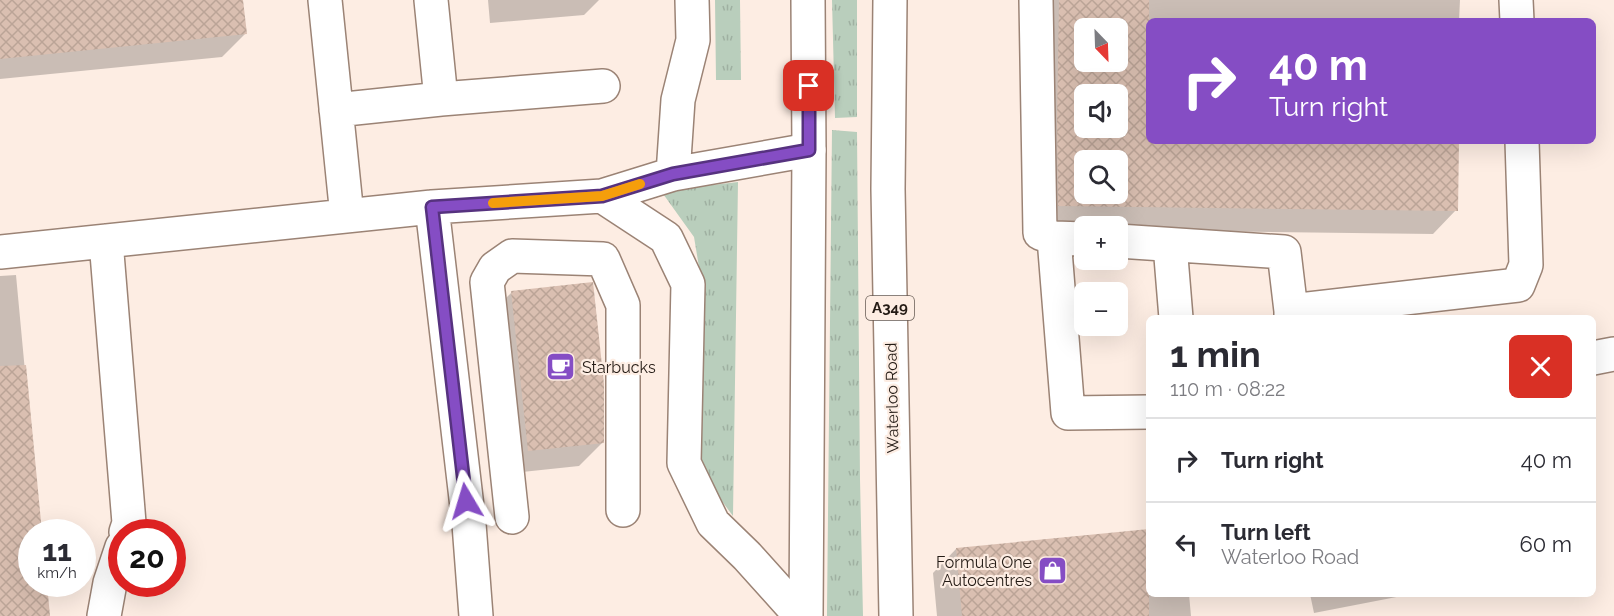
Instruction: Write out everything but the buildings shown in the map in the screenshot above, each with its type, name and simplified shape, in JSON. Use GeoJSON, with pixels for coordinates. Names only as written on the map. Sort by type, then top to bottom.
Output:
{"type":"FeatureCollection","features":[{"type":"Feature","properties":{"kind":"main road"},"geometry":{"type":"LineString","coordinates":[[325,0],[347,216]]}},
{"type":"Feature","properties":{"kind":"main road"},"geometry":{"type":"LineString","coordinates":[[431,0],[441,99]]}},
{"type":"Feature","properties":{"kind":"main road"},"geometry":{"type":"LineString","coordinates":[[673,174],[678,100],[693,40],[692,0]]}},
{"type":"Feature","properties":{"kind":"main road"},"geometry":{"type":"LineString","coordinates":[[806,616],[808,0]]}},
{"type":"Feature","properties":{"kind":"main road","name":"Waterloo Road"},"geometry":{"type":"LineString","coordinates":[[890,0],[888,189],[896,616]]}},
{"type":"Feature","properties":{"kind":"main road"},"geometry":{"type":"LineString","coordinates":[[1036,0],[1040,233],[1069,238],[1068,413],[1146,412]]}},
{"type":"Feature","properties":{"kind":"main road"},"geometry":{"type":"LineString","coordinates":[[1516,0],[1517,18]]}},
{"type":"Feature","properties":{"kind":"main road"},"geometry":{"type":"LineString","coordinates":[[336,110],[603,86]]}},
{"type":"Feature","properties":{"kind":"main road"},"geometry":{"type":"LineString","coordinates":[[1128,243],[1284,252],[1291,315],[1518,285],[1527,265],[1522,144]]}},
{"type":"Feature","properties":{"kind":"main road"},"geometry":{"type":"LineString","coordinates":[[0,252],[432,207],[602,196],[673,174],[809,150]]}},
{"type":"Feature","properties":{"kind":"main road"},"geometry":{"type":"LineString","coordinates":[[602,196],[666,238],[688,284],[684,462],[713,523],[747,556],[801,616]]}},
{"type":"Feature","properties":{"kind":"main road"},"geometry":{"type":"LineString","coordinates":[[432,207],[469,524],[476,616]]}},
{"type":"Feature","properties":{"kind":"main road"},"geometry":{"type":"LineString","coordinates":[[106,242],[129,519]]}},
{"type":"Feature","properties":{"kind":"main road"},"geometry":{"type":"LineString","coordinates":[[1170,245],[1176,315]]}},
{"type":"Feature","properties":{"kind":"main road"},"geometry":{"type":"LineString","coordinates":[[513,517],[487,282],[495,268],[512,256],[603,259],[613,281],[623,305],[623,510]]}},
{"type":"Feature","properties":{"kind":"main road"},"geometry":{"type":"LineString","coordinates":[[1596,357],[1614,354]]}},
{"type":"Feature","properties":{"kind":"main road"},"geometry":{"type":"LineString","coordinates":[[104,616],[108,594]]}},
{"type":"Feature","properties":{"kind":"green space"},"geometry":{"type":"Polygon","coordinates":[[[715,0],[740,0],[741,80],[716,80],[715,0]]]}},
{"type":"Feature","properties":{"kind":"green space"},"geometry":{"type":"Polygon","coordinates":[[[832,0],[857,0],[857,117],[835,118],[832,0]]]}},
{"type":"Feature","properties":{"kind":"green space"},"geometry":{"type":"Polygon","coordinates":[[[832,130],[857,132],[863,616],[827,616],[832,130]]]}},
{"type":"Feature","properties":{"kind":"green space"},"geometry":{"type":"Polygon","coordinates":[[[738,182],[733,516],[698,469],[702,285],[694,237],[661,191],[738,182]]]}},
{"type":"Feature","properties":{"kind":"slow traffic"},"geometry":{"type":"LineString","coordinates":[[493,203],[602,196],[640,184]]}},
{"type":"Feature","properties":{"kind":"place","name":"Starbucks"},"geometry":{"type":"Point","coordinates":[561,367]}},
{"type":"Feature","properties":{"kind":"place","name":"Formula One Autocentres"},"geometry":{"type":"Point","coordinates":[1053,571]}},
{"type":"Feature","properties":{"kind":"route"},"geometry":{"type":"LineString","coordinates":[[466,501],[432,207],[602,196],[673,174],[809,150],[809,86]]}}]}
